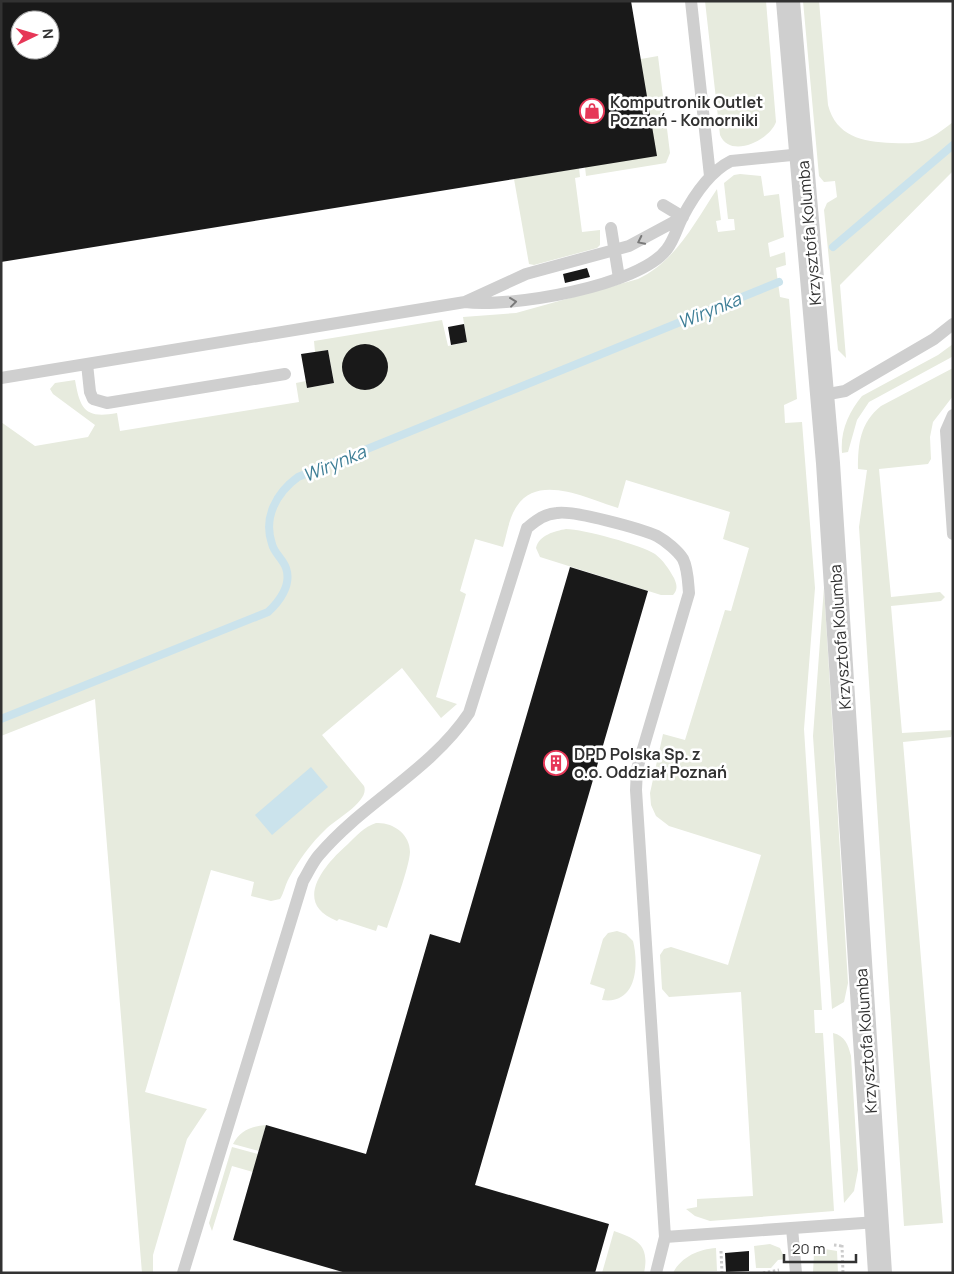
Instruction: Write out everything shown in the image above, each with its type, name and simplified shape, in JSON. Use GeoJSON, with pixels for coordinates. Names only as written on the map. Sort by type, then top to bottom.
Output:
{"type":"FeatureCollection","features":[{"type":"Feature","properties":{"kind":"street","name":"Krzysztofa Kolumba"},"geometry":{"type":"LineString","coordinates":[[788,1],[823,396],[880,1273]]}},
{"type":"Feature","properties":{"kind":"lane"},"geometry":{"type":"LineString","coordinates":[[691,1],[710,176]]}},
{"type":"Feature","properties":{"kind":"lane"},"geometry":{"type":"LineString","coordinates":[[1,378],[465,302],[494,304],[533,300],[619,278],[640,270],[657,260],[669,247],[683,217],[710,176],[731,161],[802,154]]}},
{"type":"Feature","properties":{"kind":"lane"},"geometry":{"type":"LineString","coordinates":[[663,205],[683,217]]}},
{"type":"Feature","properties":{"kind":"lane"},"geometry":{"type":"LineString","coordinates":[[465,302],[514,279],[615,251],[639,242],[683,217]]}},
{"type":"Feature","properties":{"kind":"lane"},"geometry":{"type":"LineString","coordinates":[[611,228],[619,278]]}},
{"type":"Feature","properties":{"kind":"lane"},"geometry":{"type":"LineString","coordinates":[[823,396],[845,391],[934,339],[953,324]]}},
{"type":"Feature","properties":{"kind":"lane"},"geometry":{"type":"LineString","coordinates":[[87,364],[90,392],[93,399],[107,402],[285,374]]}},
{"type":"Feature","properties":{"kind":"lane"},"geometry":{"type":"LineString","coordinates":[[953,415],[949,431],[953,534]]}},
{"type":"Feature","properties":{"kind":"lane"},"geometry":{"type":"LineString","coordinates":[[183,1273],[303,881],[317,857],[339,834],[438,751],[456,733],[470,713],[527,528],[541,517],[558,512],[575,513],[657,536],[672,547],[683,559],[688,575],[688,593],[637,769],[636,790],[665,1237],[656,1273]]}},
{"type":"Feature","properties":{"kind":"lane"},"geometry":{"type":"LineString","coordinates":[[665,1237],[877,1222]]}},
{"type":"Feature","properties":{"kind":"lane"},"geometry":{"type":"LineString","coordinates":[[790,1270],[792,1228]]}},
{"type":"Feature","properties":{"kind":"path"},"geometry":{"type":"LineString","coordinates":[[841,1224],[843,1273]]}},
{"type":"Feature","properties":{"kind":"path"},"geometry":{"type":"LineString","coordinates":[[831,1244],[842,1246]]}},
{"type":"Feature","properties":{"kind":"path"},"geometry":{"type":"LineString","coordinates":[[720,1248],[722,1273]]}},
{"type":"Feature","properties":{"kind":"path"},"geometry":{"type":"LineString","coordinates":[[763,1273],[790,1270]]}},
{"type":"Feature","properties":{"kind":"shaded area"},"geometry":{"type":"Polygon","coordinates":[[[705,1],[766,1],[776,122],[766,135],[749,145],[732,146],[725,142],[720,135],[705,1]]]}},
{"type":"Feature","properties":{"kind":"shaded area"},"geometry":{"type":"Polygon","coordinates":[[[803,1],[819,1],[828,105],[837,124],[844,130],[861,139],[870,141],[912,143],[923,141],[953,122],[953,171],[840,285],[846,358],[838,350],[824,210],[827,203],[837,197],[835,181],[824,182],[819,176],[803,1]]]}},
{"type":"Feature","properties":{"kind":"shaded area"},"geometry":{"type":"Polygon","coordinates":[[[658,56],[670,153],[666,163],[586,176],[585,167],[641,59],[658,56]]]}},
{"type":"Feature","properties":{"kind":"shaded area"},"geometry":{"type":"Polygon","coordinates":[[[579,168],[580,177],[575,178],[582,232],[600,230],[600,245],[597,248],[534,265],[529,264],[514,179],[579,168]]]}},
{"type":"Feature","properties":{"kind":"shaded area"},"geometry":{"type":"Polygon","coordinates":[[[734,175],[761,176],[764,196],[779,194],[784,237],[768,243],[770,257],[785,252],[786,265],[776,268],[780,297],[789,299],[797,399],[784,405],[785,423],[802,422],[815,588],[804,729],[822,1010],[814,1010],[815,1033],[823,1033],[834,1211],[710,1221],[695,1216],[686,1209],[697,1207],[697,1199],[753,1196],[741,992],[669,997],[662,989],[660,955],[664,949],[671,947],[728,965],[761,855],[669,826],[656,816],[651,805],[650,793],[663,734],[685,740],[725,610],[731,611],[749,548],[723,539],[730,512],[626,480],[618,508],[564,491],[538,491],[526,496],[514,510],[503,547],[475,539],[460,591],[466,594],[436,697],[457,704],[441,718],[402,668],[322,735],[364,786],[364,792],[357,804],[326,829],[310,846],[289,878],[280,899],[271,901],[251,896],[254,882],[211,870],[145,1092],[207,1109],[187,1139],[153,1255],[153,1273],[142,1273],[95,699],[1,736],[1,422],[35,446],[88,437],[95,425],[53,394],[50,389],[55,383],[75,380],[79,398],[86,410],[98,414],[117,413],[120,431],[299,402],[296,383],[306,381],[307,388],[334,383],[328,350],[315,352],[314,341],[442,320],[448,346],[467,342],[463,317],[516,313],[638,279],[663,262],[684,240],[717,189],[721,220],[716,221],[718,232],[735,230],[734,219],[728,219],[724,183],[734,175]]]}},
{"type":"Feature","properties":{"kind":"shaded area"},"geometry":{"type":"Polygon","coordinates":[[[953,344],[953,356],[869,402],[857,420],[848,452],[842,453],[842,437],[846,422],[862,396],[938,355],[953,344]]]}},
{"type":"Feature","properties":{"kind":"shaded area"},"geometry":{"type":"Polygon","coordinates":[[[953,368],[953,396],[933,422],[930,437],[931,459],[928,464],[879,469],[891,597],[940,592],[945,597],[941,601],[891,606],[902,733],[953,730],[951,737],[903,742],[943,1223],[904,1226],[859,527],[867,470],[858,469],[858,460],[864,427],[881,406],[953,368]]]}},
{"type":"Feature","properties":{"kind":"shaded area"},"geometry":{"type":"Polygon","coordinates":[[[566,529],[612,538],[638,546],[655,554],[666,565],[674,578],[676,583],[675,593],[673,595],[661,595],[540,557],[536,548],[540,540],[552,532],[566,529]]]}},
{"type":"Feature","properties":{"kind":"shaded area"},"geometry":{"type":"Polygon","coordinates":[[[824,587],[848,983],[844,1002],[832,1009],[813,736],[824,587]]]}},
{"type":"Feature","properties":{"kind":"shaded area"},"geometry":{"type":"Polygon","coordinates":[[[376,823],[382,823],[399,830],[407,840],[410,852],[404,879],[387,928],[378,925],[376,931],[339,919],[337,921],[323,913],[316,904],[314,894],[322,872],[330,862],[361,832],[376,823]]]}},
{"type":"Feature","properties":{"kind":"shaded area"},"geometry":{"type":"Polygon","coordinates":[[[617,931],[626,934],[633,941],[636,961],[635,972],[629,990],[622,996],[614,1000],[602,1000],[605,989],[590,984],[603,939],[608,933],[617,931]]]}},
{"type":"Feature","properties":{"kind":"shaded area"},"geometry":{"type":"Polygon","coordinates":[[[833,1033],[845,1041],[851,1056],[858,1170],[854,1191],[844,1203],[833,1033]]]}},
{"type":"Feature","properties":{"kind":"shaded area"},"geometry":{"type":"Polygon","coordinates":[[[266,1125],[259,1151],[233,1144],[243,1132],[256,1126],[266,1125]]]}},
{"type":"Feature","properties":{"kind":"shaded area"},"geometry":{"type":"Polygon","coordinates":[[[232,1147],[258,1154],[253,1172],[232,1166],[212,1231],[209,1223],[232,1147]]]}},
{"type":"Feature","properties":{"kind":"shaded area"},"geometry":{"type":"Polygon","coordinates":[[[614,1231],[640,1244],[645,1256],[644,1273],[602,1273],[614,1231]]]}},
{"type":"Feature","properties":{"kind":"shaded area"},"geometry":{"type":"Polygon","coordinates":[[[770,1244],[780,1248],[785,1259],[778,1260],[771,1268],[756,1268],[754,1246],[770,1244]]]}},
{"type":"Feature","properties":{"kind":"shaded area"},"geometry":{"type":"Polygon","coordinates":[[[716,1248],[717,1271],[673,1273],[681,1262],[691,1255],[703,1250],[716,1248]]]}},
{"type":"Feature","properties":{"kind":"shaded area"},"geometry":{"type":"Polygon","coordinates":[[[819,1248],[837,1251],[838,1273],[813,1273],[814,1253],[819,1248]]]}},
{"type":"Feature","properties":{"kind":"water"},"geometry":{"type":"Polygon","coordinates":[[[311,767],[328,787],[272,835],[255,815],[311,767]]]}},
{"type":"Feature","properties":{"kind":"building"},"geometry":{"type":"Polygon","coordinates":[[[1,1],[631,1],[657,156],[1,262],[1,1]]]}},
{"type":"Feature","properties":{"kind":"building"},"geometry":{"type":"Polygon","coordinates":[[[587,268],[590,277],[565,283],[563,274],[587,268]]]}},
{"type":"Feature","properties":{"kind":"building"},"geometry":{"type":"Polygon","coordinates":[[[464,324],[467,342],[451,345],[448,327],[464,324]]]}},
{"type":"Feature","properties":{"kind":"building"},"geometry":{"type":"Polygon","coordinates":[[[365,344],[378,348],[384,354],[388,367],[384,380],[378,386],[365,390],[352,386],[346,380],[342,367],[346,354],[352,348],[365,344]]]}},
{"type":"Feature","properties":{"kind":"building"},"geometry":{"type":"Polygon","coordinates":[[[328,350],[334,383],[307,388],[301,354],[328,350]]]}},
{"type":"Feature","properties":{"kind":"building","name":"DPD Polska Sp. z o.o. Oddział Poznań"},"geometry":{"type":"Polygon","coordinates":[[[570,567],[648,591],[475,1185],[609,1224],[595,1273],[346,1273],[233,1240],[266,1125],[366,1154],[430,934],[460,943],[570,567]]]}},
{"type":"Feature","properties":{"kind":"building"},"geometry":{"type":"Polygon","coordinates":[[[749,1251],[749,1271],[726,1272],[725,1253],[749,1251]]]}},
{"type":"Feature","properties":{"kind":"waterway","name":"Wirynka"},"geometry":{"type":"LineString","coordinates":[[833,247],[953,145]]}},
{"type":"Feature","properties":{"kind":"waterway","name":"Wirynka"},"geometry":{"type":"LineString","coordinates":[[1,719],[268,612],[280,598],[287,581],[286,568],[272,544],[269,525],[270,516],[283,491],[298,477],[779,282]]}},
{"type":"Feature","properties":{"kind":"place","name":"Komputronik Outlet Poznań - Komorniki"},"geometry":{"type":"Point","coordinates":[592,111]}},
{"type":"Feature","properties":{"kind":"place","name":"DPD Polska Sp. z o.o. Oddział Poznań"},"geometry":{"type":"Point","coordinates":[556,763]}}]}
